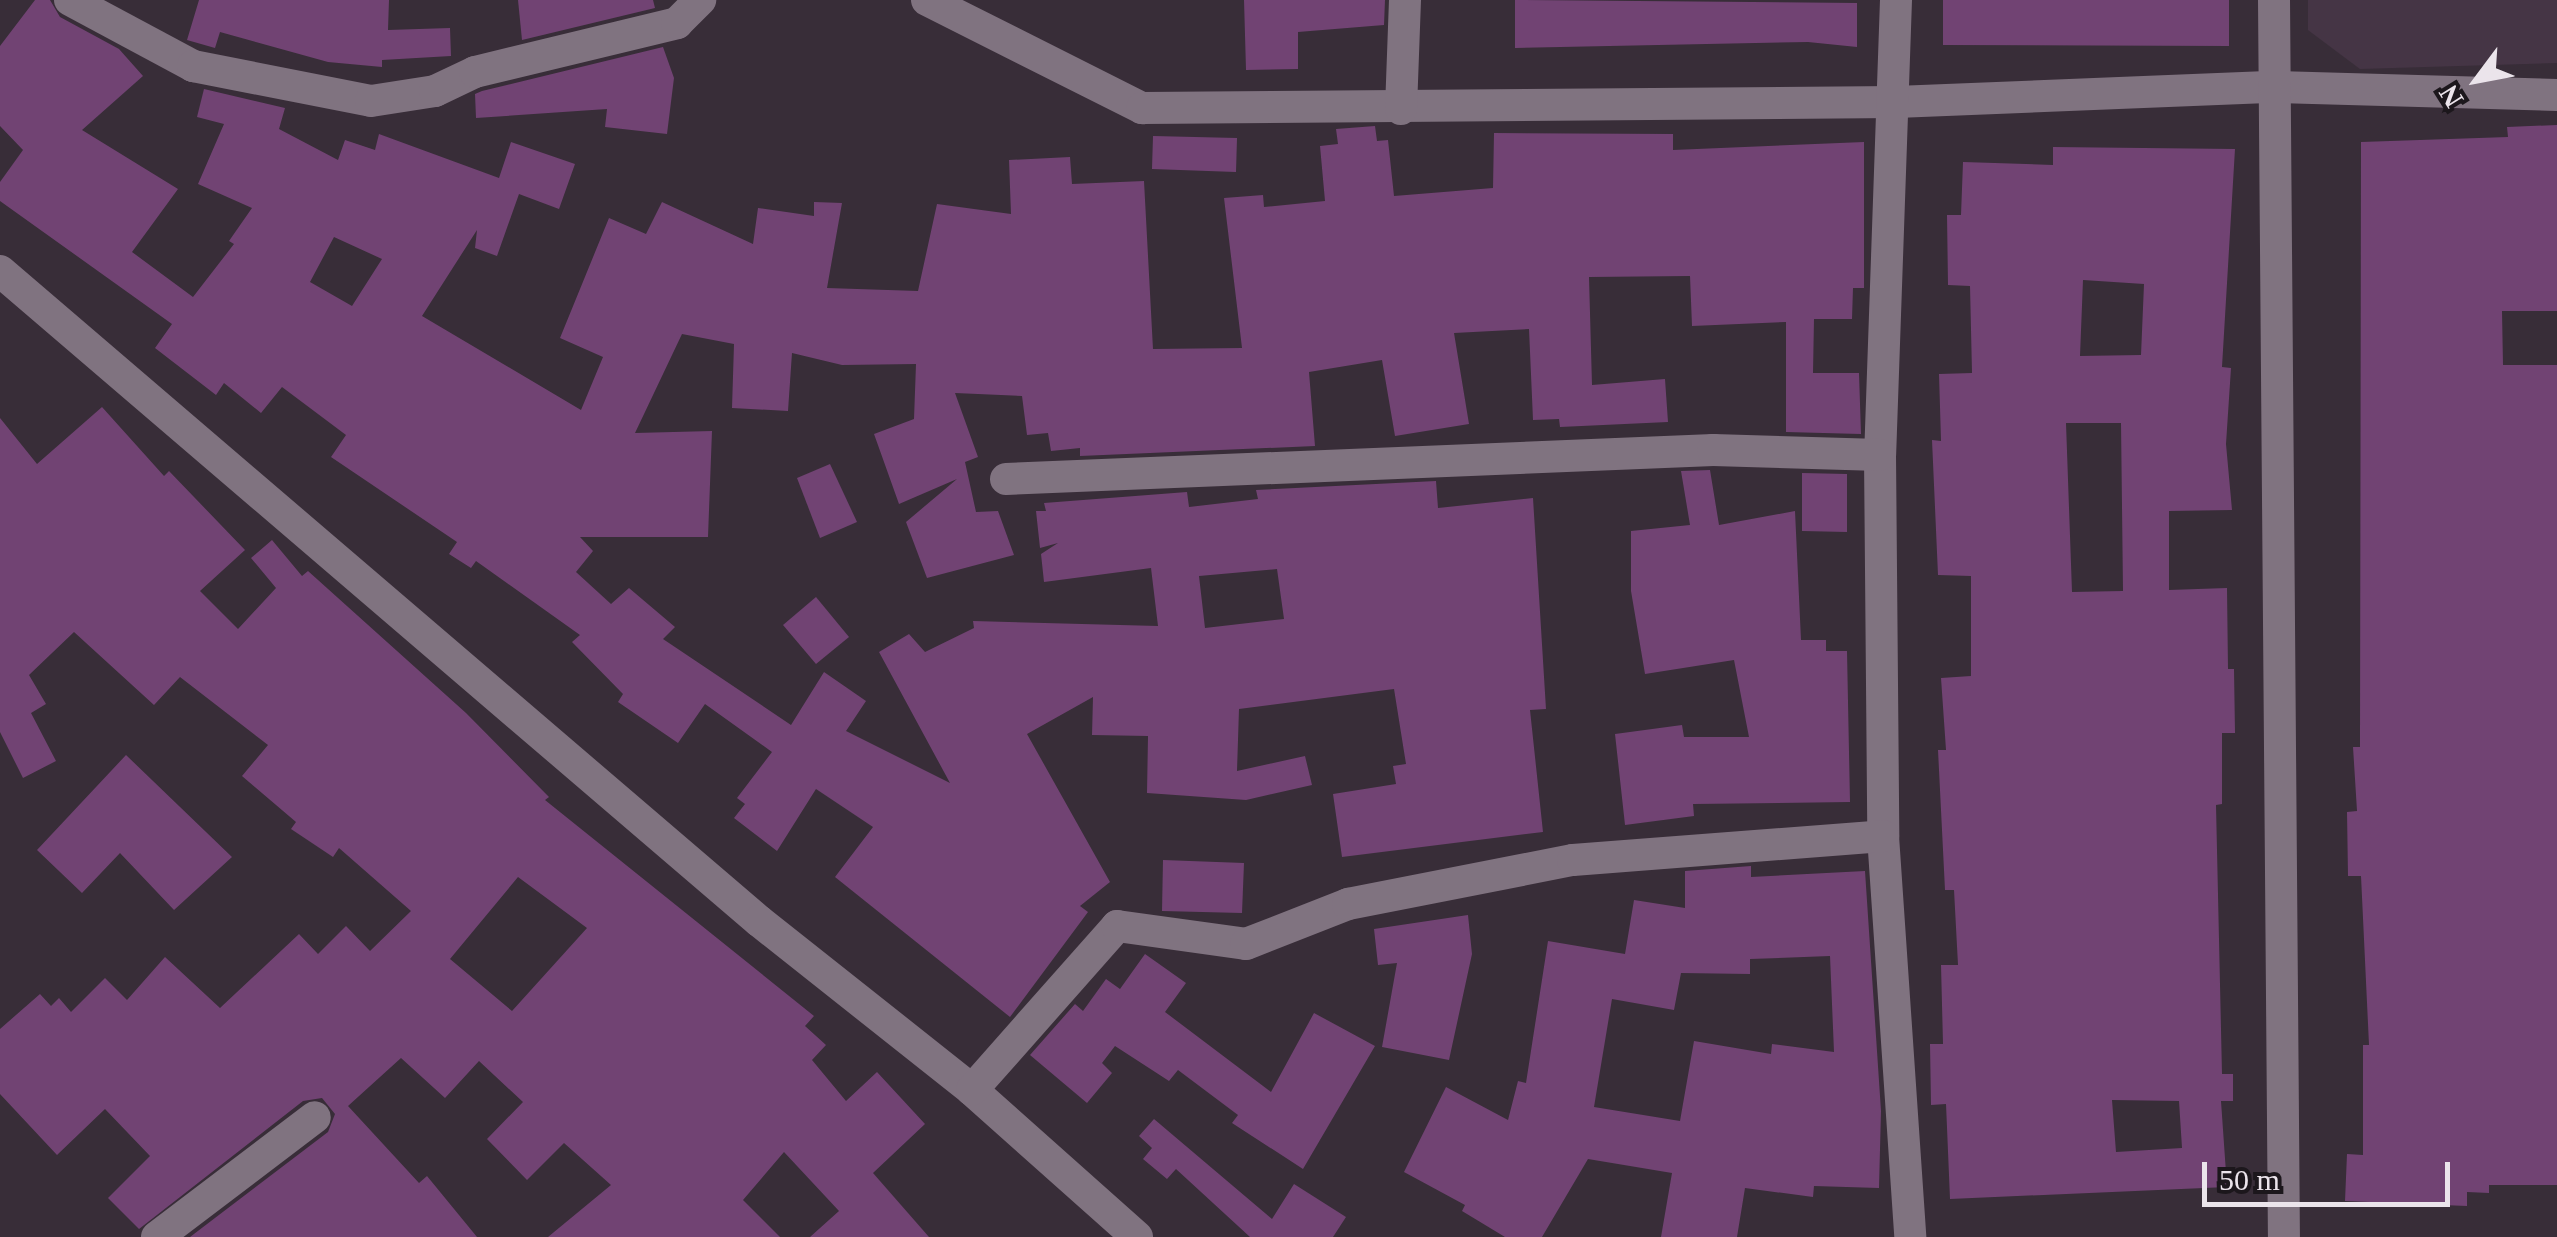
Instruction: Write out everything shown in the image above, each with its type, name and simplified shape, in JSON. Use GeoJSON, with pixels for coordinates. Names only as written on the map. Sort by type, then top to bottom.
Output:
{"type":"FeatureCollection","features":[{"type":"Feature","properties":{"kind":"street"},"geometry":{"type":"LineString","coordinates":[[70,0],[193,66],[372,101],[436,91],[475,72],[677,23],[700,0]]}},
{"type":"Feature","properties":{"kind":"street"},"geometry":{"type":"LineString","coordinates":[[927,0],[1142,108],[1401,109],[1896,102],[2274,87],[2557,95]]}},
{"type":"Feature","properties":{"kind":"street"},"geometry":{"type":"LineString","coordinates":[[1401,109],[1405,0]]}},
{"type":"Feature","properties":{"kind":"street"},"geometry":{"type":"LineString","coordinates":[[1880,454],[1896,102],[1896,0]]}},
{"type":"Feature","properties":{"kind":"street"},"geometry":{"type":"LineString","coordinates":[[2274,0],[2284,1237]]}},
{"type":"Feature","properties":{"kind":"street"},"geometry":{"type":"LineString","coordinates":[[1883,159],[1883,836],[1910,1237]]}},
{"type":"Feature","properties":{"kind":"street"},"geometry":{"type":"LineString","coordinates":[[0,271],[744,908],[972,1090],[1136,1237]]}},
{"type":"Feature","properties":{"kind":"street"},"geometry":{"type":"LineString","coordinates":[[1006,479],[1714,450],[1880,454]]}},
{"type":"Feature","properties":{"kind":"street"},"geometry":{"type":"LineString","coordinates":[[972,1090],[1117,926],[1246,944],[1348,904],[1573,860],[1883,836]]}},
{"type":"Feature","properties":{"kind":"street"},"geometry":{"type":"LineString","coordinates":[[1883,836],[1914,1013]]}},
{"type":"Feature","properties":{"kind":"street"},"geometry":{"type":"LineString","coordinates":[[157,1237],[315,1117]]}},
{"type":"Feature","properties":{"kind":"shaded area"},"geometry":{"type":"Polygon","coordinates":[[[2308,0],[2557,0],[2557,63],[2360,69],[2308,30],[2308,0]]]}},
{"type":"Feature","properties":{"kind":"building"},"geometry":{"type":"Polygon","coordinates":[[[35,0],[50,0],[60,17],[119,49],[143,76],[82,130],[178,189],[132,252],[193,297],[234,244],[229,241],[252,208],[198,184],[224,124],[197,117],[204,89],[285,108],[279,129],[338,160],[345,140],[375,150],[379,134],[499,178],[511,142],[575,164],[559,209],[519,194],[497,256],[475,248],[477,230],[422,316],[581,410],[603,357],[560,338],[609,218],[646,234],[662,202],[753,244],[758,208],[814,216],[814,202],[842,203],[827,288],[918,291],[937,204],[1011,214],[1009,160],[1070,157],[1072,184],[1144,181],[1153,349],[1242,348],[1224,198],[1263,195],[1264,207],[1325,201],[1320,146],[1338,144],[1336,129],[1375,126],[1377,141],[1388,140],[1394,196],[1493,188],[1494,133],[1673,134],[1673,150],[1864,142],[1864,288],[1853,288],[1852,319],[1814,319],[1813,373],[1859,373],[1861,434],[1786,432],[1786,322],[1692,326],[1690,276],[1589,277],[1592,385],[1665,379],[1668,422],[1560,427],[1559,419],[1533,420],[1529,329],[1454,333],[1469,424],[1395,436],[1382,360],[1309,372],[1315,446],[1080,456],[1080,448],[1051,451],[1048,433],[1027,435],[1022,396],[955,393],[978,457],[965,462],[976,512],[998,511],[1014,555],[927,578],[906,522],[957,479],[899,504],[874,434],[914,419],[916,364],[842,365],[792,353],[788,411],[732,408],[734,344],[682,334],[635,433],[712,431],[708,537],[580,537],[593,551],[576,572],[611,604],[629,588],[675,627],[663,639],[791,725],[824,672],[866,701],[846,731],[950,783],[879,652],[909,634],[925,652],[974,628],[973,621],[1158,626],[1151,568],[1044,582],[1041,554],[1058,543],[1040,548],[1036,511],[1046,511],[1044,503],[1187,492],[1189,507],[1258,499],[1256,490],[1436,481],[1438,508],[1533,498],[1546,709],[1530,710],[1543,832],[1342,857],[1333,794],[1396,784],[1393,766],[1406,764],[1394,689],[1239,709],[1237,771],[1305,756],[1312,785],[1246,800],[1147,793],[1148,736],[1092,735],[1093,697],[1027,734],[1110,882],[1080,906],[1088,912],[1010,1017],[835,877],[873,827],[816,789],[777,851],[734,818],[745,804],[737,798],[772,752],[705,704],[678,743],[618,702],[623,694],[572,642],[580,635],[476,561],[471,568],[449,554],[457,542],[331,457],[346,435],[282,387],[261,413],[224,383],[216,395],[155,348],[172,324],[0,201],[0,182],[23,150],[0,126],[0,46],[35,0]],[[334,237],[310,282],[352,306],[382,259],[334,237]],[[1277,569],[1199,576],[1205,628],[1284,619],[1277,569]]]}},
{"type":"Feature","properties":{"kind":"building"},"geometry":{"type":"Polygon","coordinates":[[[199,0],[389,0],[388,30],[450,28],[451,56],[382,60],[382,67],[328,62],[220,32],[215,48],[187,40],[199,0]]]}},
{"type":"Feature","properties":{"kind":"building"},"geometry":{"type":"Polygon","coordinates":[[[518,0],[653,0],[655,8],[522,40],[518,0]]]}},
{"type":"Feature","properties":{"kind":"building"},"geometry":{"type":"Polygon","coordinates":[[[1244,0],[1385,0],[1384,25],[1298,32],[1298,69],[1246,70],[1244,0]]]}},
{"type":"Feature","properties":{"kind":"building"},"geometry":{"type":"Polygon","coordinates":[[[1515,0],[1857,3],[1857,47],[1808,42],[1515,48],[1515,0]]]}},
{"type":"Feature","properties":{"kind":"building"},"geometry":{"type":"Polygon","coordinates":[[[1943,0],[2229,0],[2229,46],[1943,45],[1943,0]]]}},
{"type":"Feature","properties":{"kind":"building"},"geometry":{"type":"Polygon","coordinates":[[[663,47],[674,78],[667,134],[605,127],[607,109],[476,118],[475,94],[482,91],[663,47]]]}},
{"type":"Feature","properties":{"kind":"building"},"geometry":{"type":"Polygon","coordinates":[[[2557,125],[2557,311],[2502,311],[2503,365],[2557,365],[2557,1185],[2489,1185],[2489,1193],[2467,1192],[2467,1206],[2345,1201],[2347,1154],[2363,1155],[2363,1045],[2369,1045],[2361,876],[2348,876],[2347,812],[2357,811],[2353,747],[2360,747],[2361,142],[2508,137],[2507,127],[2557,125]]]}},
{"type":"Feature","properties":{"kind":"building"},"geometry":{"type":"Polygon","coordinates":[[[1153,136],[1237,138],[1236,172],[1152,169],[1153,136]]]}},
{"type":"Feature","properties":{"kind":"building"},"geometry":{"type":"Polygon","coordinates":[[[2053,147],[2235,149],[2222,367],[2231,368],[2226,444],[2232,510],[2169,511],[2169,590],[2227,588],[2228,669],[2234,669],[2235,733],[2222,733],[2222,804],[2216,805],[2222,1074],[2233,1074],[2233,1101],[2221,1101],[2227,1187],[1950,1199],[1946,1104],[1931,1105],[1930,1044],[1943,1044],[1941,965],[1958,965],[1954,890],[1945,890],[1938,750],[1946,750],[1941,678],[1971,676],[1971,576],[1938,575],[1932,440],[1941,441],[1939,374],[1972,373],[1970,286],[1948,285],[1947,215],[1961,215],[1963,162],[2053,165],[2053,147]],[[2083,280],[2080,356],[2141,355],[2144,284],[2083,280]],[[2066,423],[2072,592],[2123,591],[2121,423],[2066,423]],[[2112,1100],[2116,1152],[2182,1148],[2179,1101],[2112,1100]]]}},
{"type":"Feature","properties":{"kind":"building"},"geometry":{"type":"Polygon","coordinates":[[[102,407],[164,476],[169,471],[245,550],[200,591],[238,629],[276,588],[251,558],[272,540],[302,576],[308,571],[466,713],[549,797],[545,800],[814,1016],[805,1026],[826,1045],[812,1060],[846,1101],[877,1072],[925,1124],[873,1173],[929,1237],[810,1237],[839,1211],[784,1152],[743,1200],[780,1237],[548,1237],[611,1185],[564,1143],[527,1180],[487,1139],[523,1102],[479,1061],[445,1098],[401,1058],[348,1106],[419,1183],[427,1176],[477,1237],[190,1237],[328,1132],[335,1114],[322,1098],[303,1101],[139,1229],[108,1198],[150,1156],[105,1109],[57,1155],[0,1094],[0,1029],[40,994],[51,1006],[59,998],[71,1012],[105,978],[127,1000],[165,957],[220,1008],[299,934],[318,954],[346,926],[370,951],[411,911],[339,848],[333,857],[291,829],[296,822],[242,776],[268,745],[180,677],[154,705],[74,632],[29,675],[46,704],[31,713],[56,761],[23,778],[0,732],[0,418],[37,464],[102,407]],[[518,877],[450,959],[512,1011],[587,928],[518,877]]]}},
{"type":"Feature","properties":{"kind":"building"},"geometry":{"type":"Polygon","coordinates":[[[830,464],[857,522],[820,538],[797,478],[830,464]]]}},
{"type":"Feature","properties":{"kind":"building"},"geometry":{"type":"Polygon","coordinates":[[[1710,470],[1719,525],[1795,511],[1801,640],[1826,640],[1826,651],[1847,651],[1850,802],[1693,804],[1694,816],[1625,825],[1615,734],[1682,725],[1684,737],[1749,737],[1734,660],[1645,674],[1631,591],[1631,531],[1690,525],[1681,471],[1710,470]]]}},
{"type":"Feature","properties":{"kind":"building"},"geometry":{"type":"Polygon","coordinates":[[[1802,473],[1847,474],[1847,532],[1802,531],[1802,473]]]}},
{"type":"Feature","properties":{"kind":"building"},"geometry":{"type":"Polygon","coordinates":[[[816,597],[849,637],[816,664],[783,625],[816,597]]]}},
{"type":"Feature","properties":{"kind":"building"},"geometry":{"type":"Polygon","coordinates":[[[126,755],[232,857],[174,910],[120,853],[82,893],[37,850],[126,755]]]}},
{"type":"Feature","properties":{"kind":"building"},"geometry":{"type":"Polygon","coordinates":[[[1163,860],[1244,863],[1242,913],[1162,911],[1163,860]]]}},
{"type":"Feature","properties":{"kind":"building"},"geometry":{"type":"Polygon","coordinates":[[[1751,866],[1751,877],[1865,871],[1881,1111],[1879,1188],[1814,1186],[1813,1197],[1745,1188],[1737,1237],[1661,1237],[1672,1173],[1588,1159],[1542,1237],[1505,1237],[1462,1211],[1465,1205],[1404,1172],[1446,1087],[1508,1120],[1518,1081],[1526,1083],[1548,941],[1625,954],[1634,900],[1685,908],[1685,871],[1751,866]],[[1830,956],[1750,959],[1750,974],[1681,973],[1674,1010],[1612,999],[1594,1107],[1680,1121],[1694,1041],[1771,1054],[1772,1044],[1834,1052],[1830,956]]]}},
{"type":"Feature","properties":{"kind":"building"},"geometry":{"type":"Polygon","coordinates":[[[1468,915],[1472,954],[1449,1060],[1382,1047],[1397,963],[1378,965],[1374,929],[1468,915]]]}},
{"type":"Feature","properties":{"kind":"building"},"geometry":{"type":"Polygon","coordinates":[[[1145,954],[1186,983],[1165,1012],[1271,1092],[1314,1013],[1375,1046],[1303,1169],[1232,1123],[1238,1115],[1178,1070],[1169,1081],[1115,1046],[1102,1063],[1112,1073],[1087,1103],[1030,1055],[1075,1004],[1083,1011],[1106,979],[1120,989],[1145,954]]]}},
{"type":"Feature","properties":{"kind":"building"},"geometry":{"type":"Polygon","coordinates":[[[1154,1119],[1272,1219],[1294,1184],[1346,1217],[1333,1237],[1250,1237],[1176,1169],[1167,1179],[1143,1159],[1152,1148],[1139,1136],[1154,1119]]]}}]}
